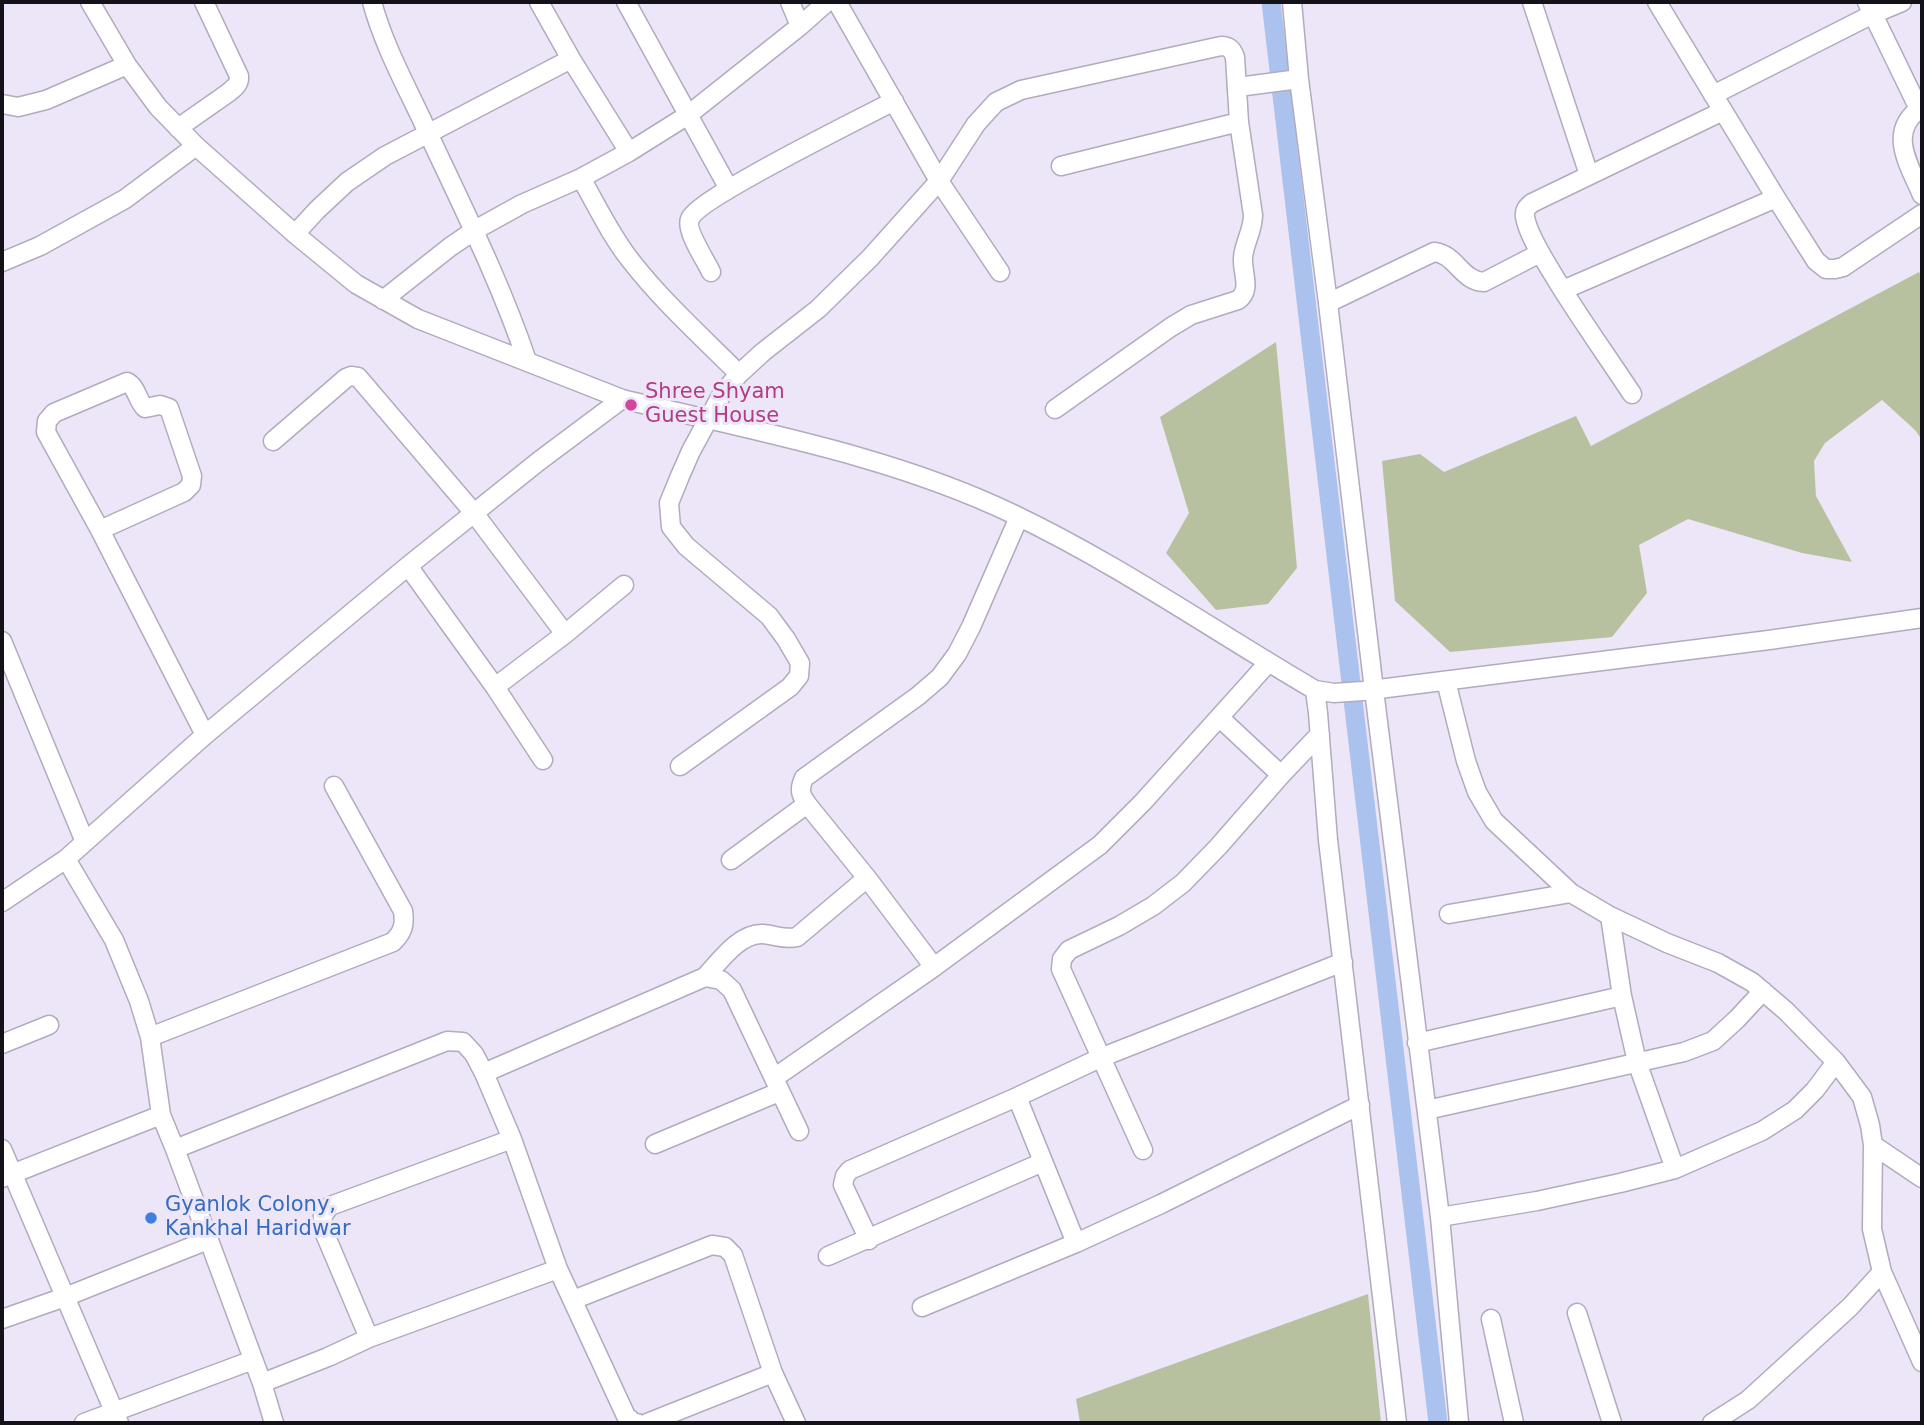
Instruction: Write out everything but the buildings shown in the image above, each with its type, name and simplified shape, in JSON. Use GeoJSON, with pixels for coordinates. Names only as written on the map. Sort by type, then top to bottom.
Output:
{"type":"FeatureCollection","features":[{"type":"Feature","properties":{"kind":"street"},"geometry":{"type":"LineString","coordinates":[[91,2],[127,65],[158,107],[178,128],[295,234],[356,284],[383,300],[418,319],[622,399],[912,472],[1019,517],[1097,556],[1315,690],[1334,694],[1369,691],[1922,618]]}},
{"type":"Feature","properties":{"kind":"street"},"geometry":{"type":"LineString","coordinates":[[178,128],[236,87],[239,80],[204,2]]}},
{"type":"Feature","properties":{"kind":"street"},"geometry":{"type":"LineString","coordinates":[[372,2],[428,132],[475,230],[513,320],[527,361]]}},
{"type":"Feature","properties":{"kind":"street"},"geometry":{"type":"LineString","coordinates":[[539,2],[629,152]]}},
{"type":"Feature","properties":{"kind":"street"},"geometry":{"type":"LineString","coordinates":[[626,2],[729,189]]}},
{"type":"Feature","properties":{"kind":"street"},"geometry":{"type":"LineString","coordinates":[[790,2],[800,26]]}},
{"type":"Feature","properties":{"kind":"street"},"geometry":{"type":"LineString","coordinates":[[383,300],[475,230],[522,204],[581,178],[688,115],[827,2]]}},
{"type":"Feature","properties":{"kind":"street"},"geometry":{"type":"LineString","coordinates":[[837,2],[939,180],[1000,272]]}},
{"type":"Feature","properties":{"kind":"street"},"geometry":{"type":"LineString","coordinates":[[1292,2],[1292,79],[1328,303],[1369,691],[1440,1217],[1459,1423]]}},
{"type":"Feature","properties":{"kind":"street"},"geometry":{"type":"LineString","coordinates":[[1532,2],[1589,175]]}},
{"type":"Feature","properties":{"kind":"street"},"geometry":{"type":"LineString","coordinates":[[1657,2],[1816,261],[1826,268],[1843,267],[1922,214]]}},
{"type":"Feature","properties":{"kind":"street"},"geometry":{"type":"LineString","coordinates":[[1713,95],[1870,8],[1902,2]]}},
{"type":"Feature","properties":{"kind":"street"},"geometry":{"type":"LineString","coordinates":[[1870,8],[1921,108],[1907,120],[1902,137],[1904,151],[1922,195]]}},
{"type":"Feature","properties":{"kind":"street"},"geometry":{"type":"LineString","coordinates":[[680,766],[790,687],[799,676],[800,663],[769,616],[686,546],[671,527],[670,503],[691,451],[722,394],[738,374],[818,309],[870,258],[939,180],[976,124],[996,102],[1021,90],[1228,46],[1233,51],[1239,122],[1253,215],[1253,226],[1243,259],[1246,289],[1243,296],[1191,315],[1171,327],[1055,409]]}},
{"type":"Feature","properties":{"kind":"street"},"geometry":{"type":"LineString","coordinates":[[295,234],[347,182],[385,156],[571,59]]}},
{"type":"Feature","properties":{"kind":"street"},"geometry":{"type":"LineString","coordinates":[[2,104],[18,107],[46,100],[127,65]]}},
{"type":"Feature","properties":{"kind":"street"},"geometry":{"type":"LineString","coordinates":[[1238,87],[1292,79]]}},
{"type":"Feature","properties":{"kind":"street"},"geometry":{"type":"LineString","coordinates":[[711,272],[688,227],[690,217],[696,210],[729,189],[894,101]]}},
{"type":"Feature","properties":{"kind":"street"},"geometry":{"type":"LineString","coordinates":[[1632,394],[1540,253],[1525,214],[1532,203],[1723,111]]}},
{"type":"Feature","properties":{"kind":"street"},"geometry":{"type":"LineString","coordinates":[[1061,166],[1239,122]]}},
{"type":"Feature","properties":{"kind":"street"},"geometry":{"type":"LineString","coordinates":[[2,262],[40,246],[125,199],[197,146]]}},
{"type":"Feature","properties":{"kind":"street"},"geometry":{"type":"LineString","coordinates":[[581,178],[630,260],[657,292],[738,374]]}},
{"type":"Feature","properties":{"kind":"street"},"geometry":{"type":"LineString","coordinates":[[1563,290],[1776,198]]}},
{"type":"Feature","properties":{"kind":"street"},"geometry":{"type":"LineString","coordinates":[[1328,303],[1434,252],[1448,256],[1475,282],[1484,282],[1540,253]]}},
{"type":"Feature","properties":{"kind":"street"},"geometry":{"type":"LineString","coordinates":[[273,441],[346,378],[358,377],[474,513],[565,634]]}},
{"type":"Feature","properties":{"kind":"street"},"geometry":{"type":"LineString","coordinates":[[100,530],[184,492],[191,485],[192,476],[169,408],[160,405],[145,408],[134,387],[127,382],[54,413],[47,421],[46,432],[100,530],[205,735]]}},
{"type":"Feature","properties":{"kind":"street"},"geometry":{"type":"LineString","coordinates":[[2,902],[66,859],[205,735],[408,566],[622,399]]}},
{"type":"Feature","properties":{"kind":"street"},"geometry":{"type":"LineString","coordinates":[[934,967],[807,804],[801,795],[800,787],[804,778],[918,696],[940,677],[957,654],[971,627],[1019,517]]}},
{"type":"Feature","properties":{"kind":"street"},"geometry":{"type":"LineString","coordinates":[[408,566],[495,687],[543,760]]}},
{"type":"Feature","properties":{"kind":"street"},"geometry":{"type":"LineString","coordinates":[[495,687],[624,585]]}},
{"type":"Feature","properties":{"kind":"street"},"geometry":{"type":"LineString","coordinates":[[2,643],[85,842]]}},
{"type":"Feature","properties":{"kind":"street"},"geometry":{"type":"LineString","coordinates":[[655,1144],[777,1085],[1100,845],[1143,802],[1268,663]]}},
{"type":"Feature","properties":{"kind":"street"},"geometry":{"type":"LineString","coordinates":[[1446,681],[1466,761],[1477,792],[1494,821],[1572,892],[1610,916],[1718,963],[1752,982],[1786,1011],[1836,1062],[1862,1097],[1873,1145],[1872,1229],[1882,1272],[1922,1362]]}},
{"type":"Feature","properties":{"kind":"street"},"geometry":{"type":"LineString","coordinates":[[1315,690],[1328,840],[1397,1423]]}},
{"type":"Feature","properties":{"kind":"street"},"geometry":{"type":"LineString","coordinates":[[1220,718],[1281,775]]}},
{"type":"Feature","properties":{"kind":"street"},"geometry":{"type":"LineString","coordinates":[[1143,1150],[1061,969],[1062,959],[1069,950],[1119,926],[1153,906],[1183,883],[1320,734]]}},
{"type":"Feature","properties":{"kind":"street"},"geometry":{"type":"LineString","coordinates":[[150,1037],[393,942],[401,935],[405,923],[402,911],[334,786]]}},
{"type":"Feature","properties":{"kind":"street"},"geometry":{"type":"LineString","coordinates":[[731,860],[807,804]]}},
{"type":"Feature","properties":{"kind":"street"},"geometry":{"type":"LineString","coordinates":[[66,859],[114,940],[139,1001],[150,1037],[161,1115],[262,1383],[274,1423]]}},
{"type":"Feature","properties":{"kind":"street"},"geometry":{"type":"LineString","coordinates":[[484,1073],[705,976],[742,940],[754,934],[787,939],[797,937],[867,878]]}},
{"type":"Feature","properties":{"kind":"street"},"geometry":{"type":"LineString","coordinates":[[1449,914],[1572,892]]}},
{"type":"Feature","properties":{"kind":"street"},"geometry":{"type":"LineString","coordinates":[[1610,916],[1622,996],[1637,1062],[1675,1169]]}},
{"type":"Feature","properties":{"kind":"street"},"geometry":{"type":"LineString","coordinates":[[869,1240],[843,1185],[850,1170],[1100,1058],[1343,962]]}},
{"type":"Feature","properties":{"kind":"street"},"geometry":{"type":"LineString","coordinates":[[705,976],[721,980],[732,990],[799,1131]]}},
{"type":"Feature","properties":{"kind":"street"},"geometry":{"type":"LineString","coordinates":[[1427,1110],[1684,1052],[1713,1041],[1763,991]]}},
{"type":"Feature","properties":{"kind":"street"},"geometry":{"type":"LineString","coordinates":[[1418,1043],[1622,996]]}},
{"type":"Feature","properties":{"kind":"street"},"geometry":{"type":"LineString","coordinates":[[2,1044],[49,1025]]}},
{"type":"Feature","properties":{"kind":"street"},"geometry":{"type":"LineString","coordinates":[[175,1149],[447,1041],[463,1042],[474,1054],[484,1073],[512,1139],[558,1269],[626,1416],[637,1423]]}},
{"type":"Feature","properties":{"kind":"street"},"geometry":{"type":"LineString","coordinates":[[1440,1217],[1537,1200],[1675,1169],[1762,1131],[1795,1110],[1815,1090],[1836,1062]]}},
{"type":"Feature","properties":{"kind":"street"},"geometry":{"type":"LineString","coordinates":[[1017,1097],[1076,1243]]}},
{"type":"Feature","properties":{"kind":"street"},"geometry":{"type":"LineString","coordinates":[[922,1307],[1076,1243],[1360,1105]]}},
{"type":"Feature","properties":{"kind":"street"},"geometry":{"type":"LineString","coordinates":[[7,1176],[161,1115]]}},
{"type":"Feature","properties":{"kind":"street"},"geometry":{"type":"LineString","coordinates":[[369,1338],[322,1227],[323,1215],[330,1206],[512,1139]]}},
{"type":"Feature","properties":{"kind":"street"},"geometry":{"type":"LineString","coordinates":[[1873,1145],[1922,1178]]}},
{"type":"Feature","properties":{"kind":"street"},"geometry":{"type":"LineString","coordinates":[[2,1149],[7,1176],[65,1297],[117,1418]]}},
{"type":"Feature","properties":{"kind":"street"},"geometry":{"type":"LineString","coordinates":[[828,1256],[1043,1162]]}},
{"type":"Feature","properties":{"kind":"street"},"geometry":{"type":"LineString","coordinates":[[2,1319],[208,1240]]}},
{"type":"Feature","properties":{"kind":"street"},"geometry":{"type":"LineString","coordinates":[[573,1300],[712,1245],[724,1247],[733,1255],[774,1373],[796,1423]]}},
{"type":"Feature","properties":{"kind":"street"},"geometry":{"type":"LineString","coordinates":[[262,1383],[369,1338],[558,1269]]}},
{"type":"Feature","properties":{"kind":"street"},"geometry":{"type":"LineString","coordinates":[[1712,1423],[1748,1400],[1850,1307],[1882,1272]]}},
{"type":"Feature","properties":{"kind":"street"},"geometry":{"type":"LineString","coordinates":[[1577,1313],[1612,1423]]}},
{"type":"Feature","properties":{"kind":"street"},"geometry":{"type":"LineString","coordinates":[[1491,1319],[1514,1423]]}},
{"type":"Feature","properties":{"kind":"street"},"geometry":{"type":"LineString","coordinates":[[84,1423],[117,1418],[253,1360]]}},
{"type":"Feature","properties":{"kind":"street"},"geometry":{"type":"LineString","coordinates":[[647,1423],[774,1373]]}},
{"type":"Feature","properties":{"kind":"green space"},"geometry":{"type":"Polygon","coordinates":[[[1919,272],[1922,279],[1922,440],[1915,430],[1882,400],[1825,443],[1814,461],[1816,496],[1852,562],[1802,553],[1688,519],[1639,545],[1647,593],[1612,637],[1450,652],[1395,601],[1382,461],[1420,454],[1444,472],[1576,416],[1591,446],[1919,272]]]}},
{"type":"Feature","properties":{"kind":"green space"},"geometry":{"type":"Polygon","coordinates":[[[1276,342],[1297,568],[1268,604],[1216,610],[1166,553],[1189,513],[1160,417],[1276,342]]]}},
{"type":"Feature","properties":{"kind":"green space"},"geometry":{"type":"Polygon","coordinates":[[[1368,1294],[1381,1423],[1080,1423],[1076,1399],[1368,1294]]]}},
{"type":"Feature","properties":{"kind":"waterway"},"geometry":{"type":"LineString","coordinates":[[1271,2],[1438,1423]]}},
{"type":"Feature","properties":{"kind":"place","name":"Shree Shyam Guest House"},"geometry":{"type":"Point","coordinates":[631,405]}},
{"type":"Feature","properties":{"kind":"place","name":"Gyanlok Colony, Kankhal Haridwar"},"geometry":{"type":"Point","coordinates":[151,1218]}}]}
